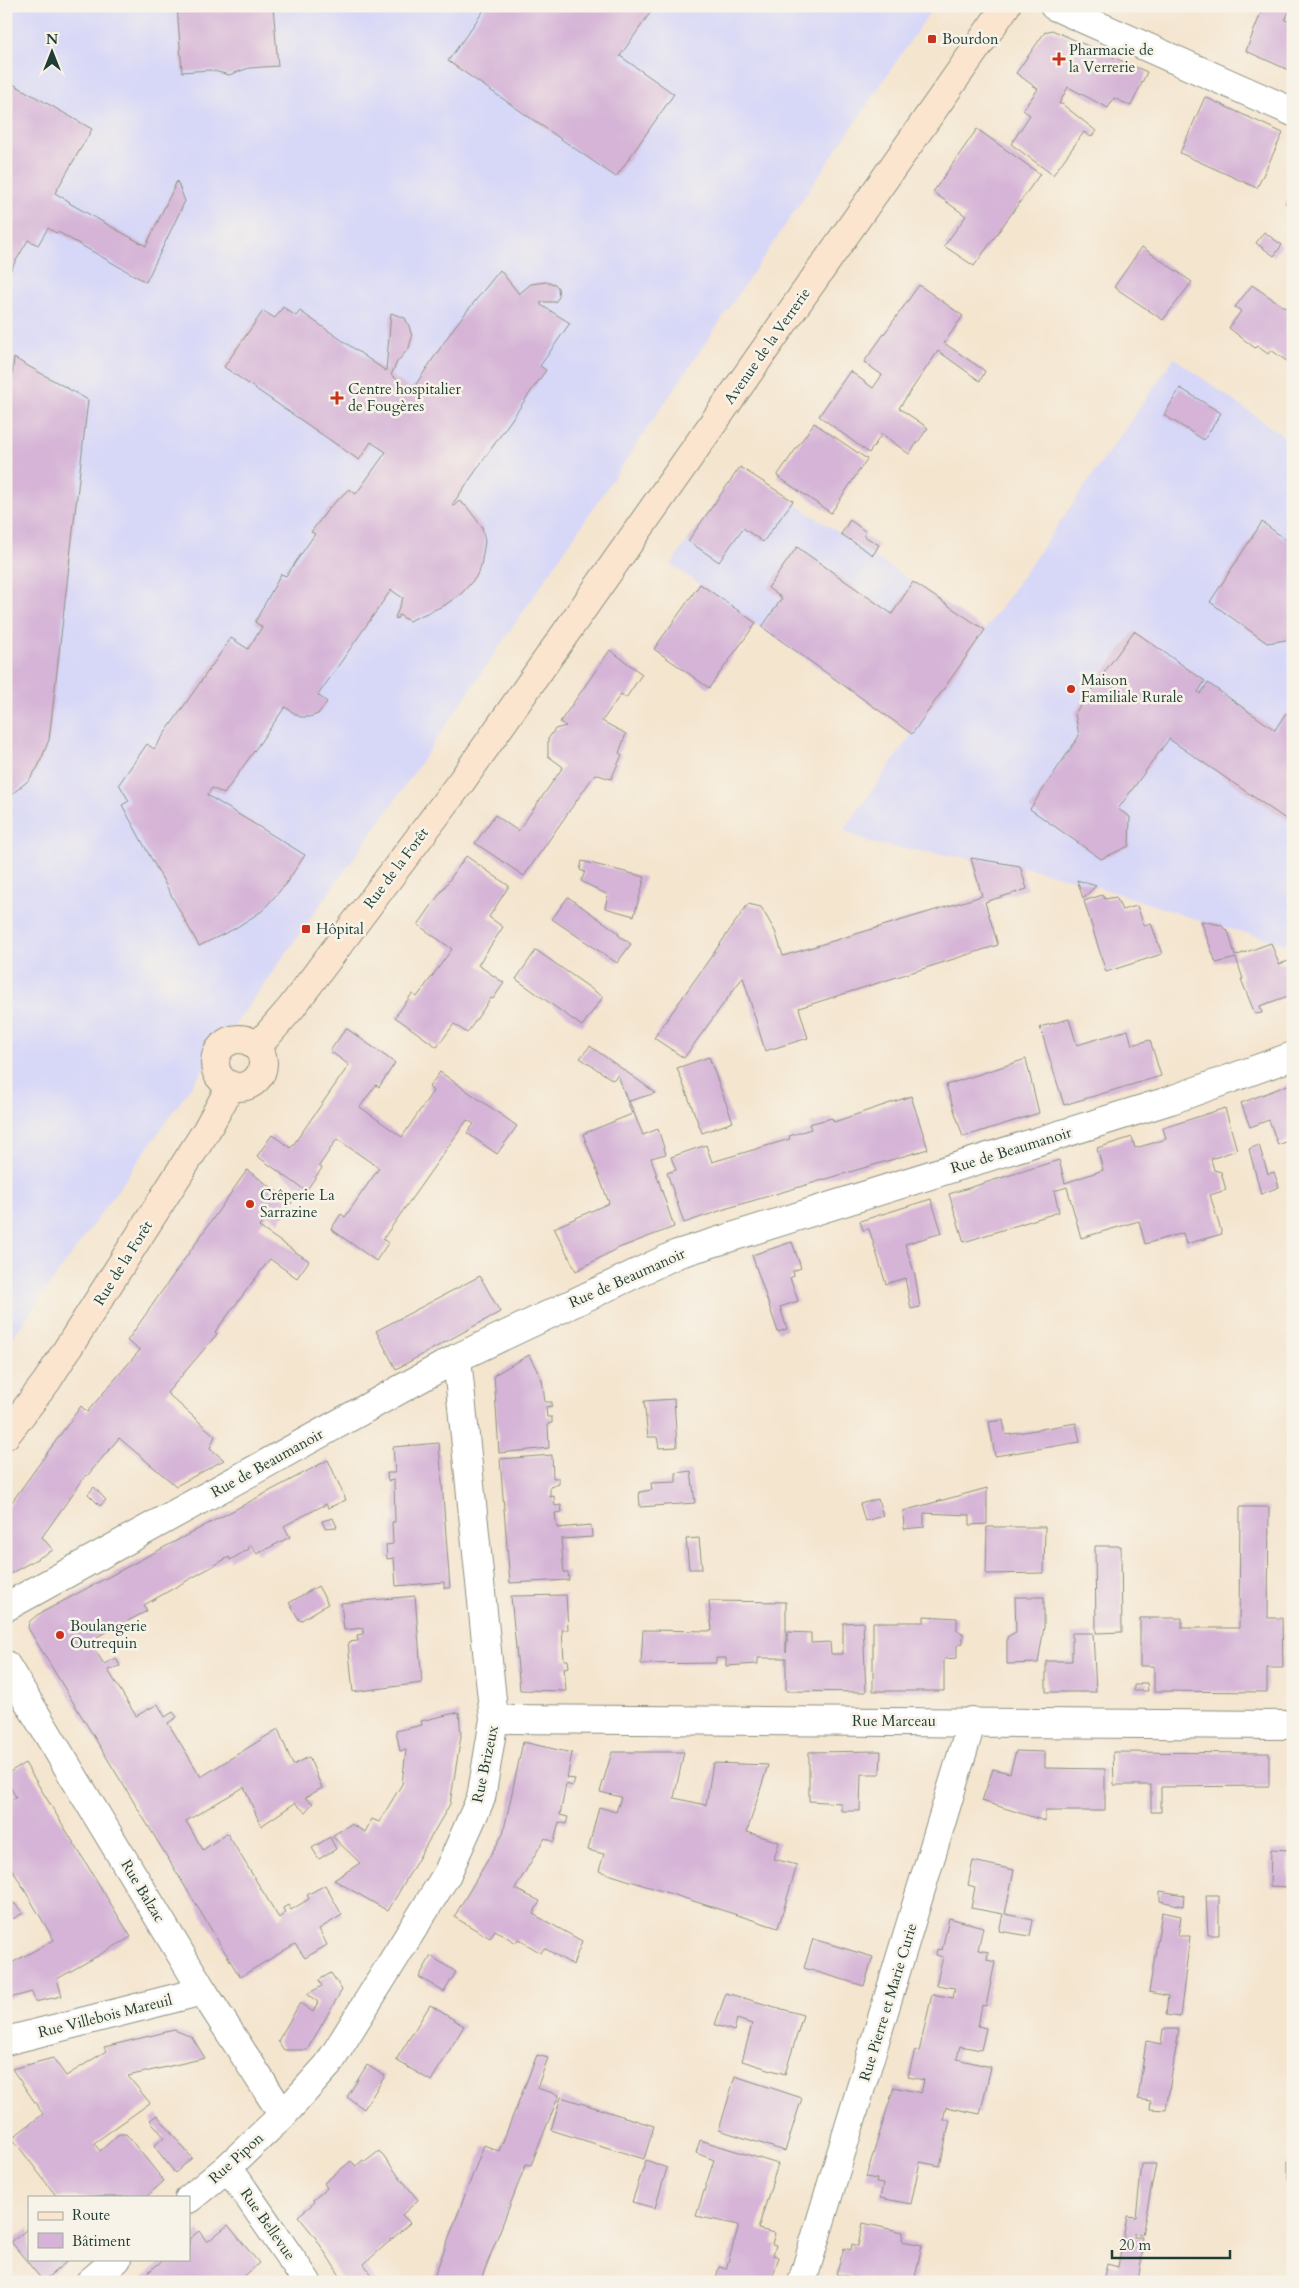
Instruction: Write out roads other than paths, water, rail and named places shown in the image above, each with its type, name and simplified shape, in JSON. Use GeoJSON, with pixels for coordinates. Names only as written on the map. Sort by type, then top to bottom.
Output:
{"type":"FeatureCollection","features":[{"type":"Feature","properties":{"kind":"main road","name":"Avenue de la Verrerie"},"geometry":{"type":"LineString","coordinates":[[529,686],[1006,6]]}},
{"type":"Feature","properties":{"kind":"main road","name":"Rue de la Forêt"},"geometry":{"type":"LineString","coordinates":[[257,1047],[291,1008],[461,782],[529,686]]}},
{"type":"Feature","properties":{"kind":"main road"},"geometry":{"type":"LineString","coordinates":[[242,1038],[250,1041],[257,1047],[263,1061],[260,1076],[252,1084],[242,1088],[231,1086],[217,1075],[215,1057],[219,1049],[233,1039],[242,1038]]}},
{"type":"Feature","properties":{"kind":"main road","name":"Rue de la Forêt"},"geometry":{"type":"LineString","coordinates":[[6,1435],[47,1382],[206,1132],[231,1086]]}},
{"type":"Feature","properties":{"kind":"street"},"geometry":{"type":"LineString","coordinates":[[1054,6],[1293,112]]}},
{"type":"Feature","properties":{"kind":"street","name":"Rue de Beaumanoir"},"geometry":{"type":"LineString","coordinates":[[6,1606],[457,1358],[678,1254],[1171,1100],[1293,1056]]}},
{"type":"Feature","properties":{"kind":"street","name":"Rue Brizeux"},"geometry":{"type":"LineString","coordinates":[[282,2115],[328,2065],[447,1874],[481,1798],[494,1720],[457,1358]]}},
{"type":"Feature","properties":{"kind":"street","name":"Rue Balzac"},"geometry":{"type":"LineString","coordinates":[[6,1665],[203,1991],[282,2115]]}},
{"type":"Feature","properties":{"kind":"street","name":"Rue Marceau"},"geometry":{"type":"LineString","coordinates":[[494,1720],[972,1721],[1293,1725]]}},
{"type":"Feature","properties":{"kind":"street","name":"Rue Pierre et Marie Curie"},"geometry":{"type":"LineString","coordinates":[[802,2282],[972,1721]]}},
{"type":"Feature","properties":{"kind":"street","name":"Rue Villebois Mareuil"},"geometry":{"type":"LineString","coordinates":[[6,2041],[203,1991]]}},
{"type":"Feature","properties":{"kind":"street","name":"Rue Pipon"},"geometry":{"type":"LineString","coordinates":[[190,2199],[228,2167],[282,2115]]}},
{"type":"Feature","properties":{"kind":"street","name":"Rue Bellevue"},"geometry":{"type":"LineString","coordinates":[[228,2167],[307,2282]]}},
{"type":"Feature","properties":{"kind":"street"},"geometry":{"type":"LineString","coordinates":[[90,2282],[116,2260]]}},
{"type":"Feature","properties":{"kind":"place","name":"Bourdon"},"geometry":{"type":"Point","coordinates":[932,39]}},
{"type":"Feature","properties":{"kind":"place","name":"Pharmacie de la Verrerie"},"geometry":{"type":"Point","coordinates":[1059,59]}},
{"type":"Feature","properties":{"kind":"place","name":"Centre hospitalier de Fougères"},"geometry":{"type":"Point","coordinates":[337,398]}},
{"type":"Feature","properties":{"kind":"place","name":"Maison Familiale Rurale"},"geometry":{"type":"Point","coordinates":[1071,689]}},
{"type":"Feature","properties":{"kind":"place","name":"Hôpital"},"geometry":{"type":"Point","coordinates":[306,929]}},
{"type":"Feature","properties":{"kind":"place","name":"Crêperie La Sarrazine"},"geometry":{"type":"Point","coordinates":[250,1204]}},
{"type":"Feature","properties":{"kind":"place","name":"Boulangerie Outrequin"},"geometry":{"type":"Point","coordinates":[60,1635]}}]}
